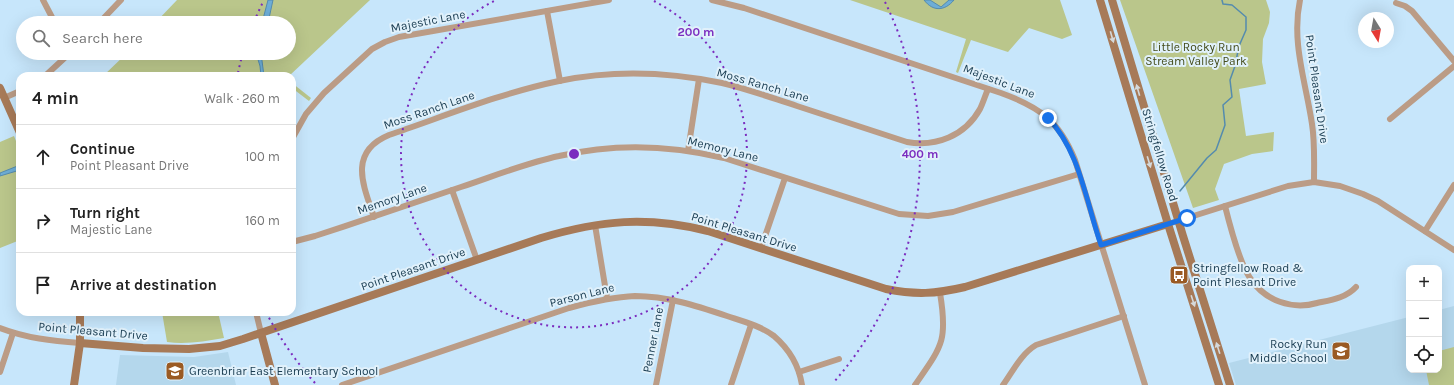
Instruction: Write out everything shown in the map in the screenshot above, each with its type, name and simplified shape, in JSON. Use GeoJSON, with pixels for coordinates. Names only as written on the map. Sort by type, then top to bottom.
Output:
{"type":"FeatureCollection","features":[{"type":"Feature","properties":{"kind":"street"},"geometry":{"type":"LineString","coordinates":[[43,0],[51,16]]}},
{"type":"Feature","properties":{"kind":"street"},"geometry":{"type":"LineString","coordinates":[[106,16],[121,0]]}},
{"type":"Feature","properties":{"kind":"street","name":"Majestic Lane"},"geometry":{"type":"LineString","coordinates":[[296,132],[306,114],[324,93],[372,50],[385,42],[399,37],[609,0]]}},
{"type":"Feature","properties":{"kind":"street","name":"Majestic Lane"},"geometry":{"type":"LineString","coordinates":[[712,0],[751,10],[988,89],[1025,102],[1048,118],[1057,128],[1075,160],[1145,385]]}},
{"type":"Feature","properties":{"kind":"street","name":"Stringfellow Road"},"geometry":{"type":"LineString","coordinates":[[1100,0],[1219,385]]}},
{"type":"Feature","properties":{"kind":"street","name":"Stringfellow Road"},"geometry":{"type":"LineString","coordinates":[[1112,0],[1178,221],[1230,385]]}},
{"type":"Feature","properties":{"kind":"street","name":"Point Pleasant Drive"},"geometry":{"type":"LineString","coordinates":[[1300,0],[1296,25],[1313,127],[1314,182]]}},
{"type":"Feature","properties":{"kind":"street"},"geometry":{"type":"LineString","coordinates":[[1396,3],[1405,6],[1412,11],[1454,61]]}},
{"type":"Feature","properties":{"kind":"street"},"geometry":{"type":"LineString","coordinates":[[547,11],[560,81]]}},
{"type":"Feature","properties":{"kind":"street"},"geometry":{"type":"LineString","coordinates":[[49,72],[62,60]]}},
{"type":"Feature","properties":{"kind":"street"},"geometry":{"type":"LineString","coordinates":[[1390,120],[1454,66]]}},
{"type":"Feature","properties":{"kind":"street","name":"Moss Ranch Lane"},"geometry":{"type":"LineString","coordinates":[[374,217],[363,184],[362,171],[365,158],[369,150],[378,141],[389,135],[508,95],[560,81],[595,76],[631,74],[665,75],[699,79],[749,90],[907,142],[920,143],[944,140],[960,131],[975,117],[988,89]]}},
{"type":"Feature","properties":{"kind":"street"},"geometry":{"type":"LineString","coordinates":[[688,150],[699,79]]}},
{"type":"Feature","properties":{"kind":"street"},"geometry":{"type":"LineString","coordinates":[[0,88],[16,124]]}},
{"type":"Feature","properties":{"kind":"street"},"geometry":{"type":"LineString","coordinates":[[4,98],[16,93]]}},
{"type":"Feature","properties":{"kind":"street","name":"Memory Lane"},"geometry":{"type":"LineString","coordinates":[[296,241],[374,217],[538,161],[581,151],[608,148],[637,147],[688,150],[724,158],[887,211],[908,216],[937,215],[953,212],[1079,174]]}},
{"type":"Feature","properties":{"kind":"street"},"geometry":{"type":"LineString","coordinates":[[761,248],[785,178]]}},
{"type":"Feature","properties":{"kind":"street","name":"Point Pleasant Drive"},"geometry":{"type":"LineString","coordinates":[[0,328],[13,333],[42,340],[143,348],[189,349],[220,346],[566,231],[595,224],[633,221],[672,224],[708,231],[886,289],[916,293],[940,293],[965,287],[1288,186],[1314,182],[1340,186],[1363,194],[1454,250]]}},
{"type":"Feature","properties":{"kind":"street"},"geometry":{"type":"LineString","coordinates":[[1424,231],[1454,185]]}},
{"type":"Feature","properties":{"kind":"street"},"geometry":{"type":"LineString","coordinates":[[452,190],[477,260]]}},
{"type":"Feature","properties":{"kind":"street"},"geometry":{"type":"LineString","coordinates":[[1225,206],[1246,272],[1256,286],[1269,297],[1288,304],[1308,305],[1344,296],[1356,287]]}},
{"type":"Feature","properties":{"kind":"street"},"geometry":{"type":"LineString","coordinates":[[595,224],[607,298]]}},
{"type":"Feature","properties":{"kind":"street"},"geometry":{"type":"LineString","coordinates":[[915,385],[935,356],[942,340],[944,324],[940,293]]}},
{"type":"Feature","properties":{"kind":"street","name":"Parson Lane"},"geometry":{"type":"LineString","coordinates":[[342,385],[569,308],[607,298],[637,296],[673,300],[690,304],[765,330],[781,342],[792,357],[799,372],[802,385]]}},
{"type":"Feature","properties":{"kind":"street","name":"Penner Lane"},"geometry":{"type":"LineString","coordinates":[[656,385],[673,300]]}},
{"type":"Feature","properties":{"kind":"street"},"geometry":{"type":"LineString","coordinates":[[74,385],[80,343],[80,316]]}},
{"type":"Feature","properties":{"kind":"street"},"geometry":{"type":"LineString","coordinates":[[257,316],[274,385]]}},
{"type":"Feature","properties":{"kind":"street"},"geometry":{"type":"LineString","coordinates":[[1003,385],[1021,359],[1036,345],[1124,316]]}},
{"type":"Feature","properties":{"kind":"street"},"geometry":{"type":"LineString","coordinates":[[731,385],[751,325]]}},
{"type":"Feature","properties":{"kind":"street"},"geometry":{"type":"LineString","coordinates":[[0,372],[13,333]]}},
{"type":"Feature","properties":{"kind":"street"},"geometry":{"type":"LineString","coordinates":[[799,372],[839,359]]}},
{"type":"Feature","properties":{"kind":"shaded area","name":"Rocky Run Middle School"},"geometry":{"type":"Polygon","coordinates":[[[1454,306],[1454,385],[1236,385],[1229,363],[1406,318],[1406,373],[1442,373],[1442,309],[1454,306]]]}},
{"type":"Feature","properties":{"kind":"shaded area","name":"Greenbriar East Elementary School"},"geometry":{"type":"Polygon","coordinates":[[[228,352],[236,385],[116,385],[120,355],[194,357],[228,352]]]}},
{"type":"Feature","properties":{"kind":"green space"},"geometry":{"type":"Polygon","coordinates":[[[177,0],[370,0],[293,72],[107,72],[120,60],[296,60],[296,16],[162,16],[177,0]]]}},
{"type":"Feature","properties":{"kind":"green space"},"geometry":{"type":"Polygon","coordinates":[[[850,0],[1060,0],[1072,35],[1062,39],[1029,28],[1008,52],[971,40],[958,73],[956,72],[966,39],[850,0]]]}},
{"type":"Feature","properties":{"kind":"green space","name":"Little Rocky Run Stream Valley Park"},"geometry":{"type":"Polygon","coordinates":[[[1120,0],[1266,0],[1270,12],[1269,23],[1263,39],[1262,62],[1266,84],[1239,89],[1246,136],[1274,132],[1273,151],[1252,154],[1224,164],[1215,189],[1219,200],[1193,208],[1120,0]]]}},
{"type":"Feature","properties":{"kind":"green space"},"geometry":{"type":"Polygon","coordinates":[[[296,86],[311,98],[309,101],[296,91],[296,86]]]}},
{"type":"Feature","properties":{"kind":"green space"},"geometry":{"type":"Polygon","coordinates":[[[14,136],[16,141],[16,242],[0,248],[0,142],[14,136]]]}},
{"type":"Feature","properties":{"kind":"green space"},"geometry":{"type":"Polygon","coordinates":[[[163,316],[219,316],[224,338],[188,343],[167,342],[163,316]]]}},
{"type":"Feature","properties":{"kind":"green space"},"geometry":{"type":"Polygon","coordinates":[[[1454,347],[1454,385],[1429,385],[1427,373],[1442,373],[1442,350],[1454,347]]]}},
{"type":"Feature","properties":{"kind":"water"},"geometry":{"type":"Polygon","coordinates":[[[268,0],[273,0],[270,16],[264,16],[268,0]]]}},
{"type":"Feature","properties":{"kind":"water"},"geometry":{"type":"Polygon","coordinates":[[[924,0],[930,0],[941,7],[949,0],[954,0],[947,6],[939,9],[931,7],[924,0]]]}},
{"type":"Feature","properties":{"kind":"water"},"geometry":{"type":"Polygon","coordinates":[[[258,60],[262,60],[263,72],[261,72],[258,60]]]}},
{"type":"Feature","properties":{"kind":"water"},"geometry":{"type":"Polygon","coordinates":[[[16,167],[16,171],[0,176],[0,173],[16,167]]]}},
{"type":"Feature","properties":{"kind":"waterway"},"geometry":{"type":"LineString","coordinates":[[1180,191],[1207,158],[1216,150],[1225,125],[1223,105],[1232,97],[1230,80],[1235,66],[1239,46],[1246,30],[1246,17],[1232,5],[1223,4],[1222,0]]}},
{"type":"Feature","properties":{"kind":"place","name":"Stringfellow Road & Point Plesant Drive"},"geometry":{"type":"Point","coordinates":[1179,275]}},
{"type":"Feature","properties":{"kind":"place","name":"Rocky Run Middle School"},"geometry":{"type":"Point","coordinates":[1341,351]}},
{"type":"Feature","properties":{"kind":"place","name":"Greenbriar East Elementary School"},"geometry":{"type":"Point","coordinates":[175,371]}},
{"type":"Feature","properties":{"kind":"route"},"geometry":{"type":"LineString","coordinates":[[1048,118],[1062,134],[1075,160],[1101,245],[1187,218]]}}]}
